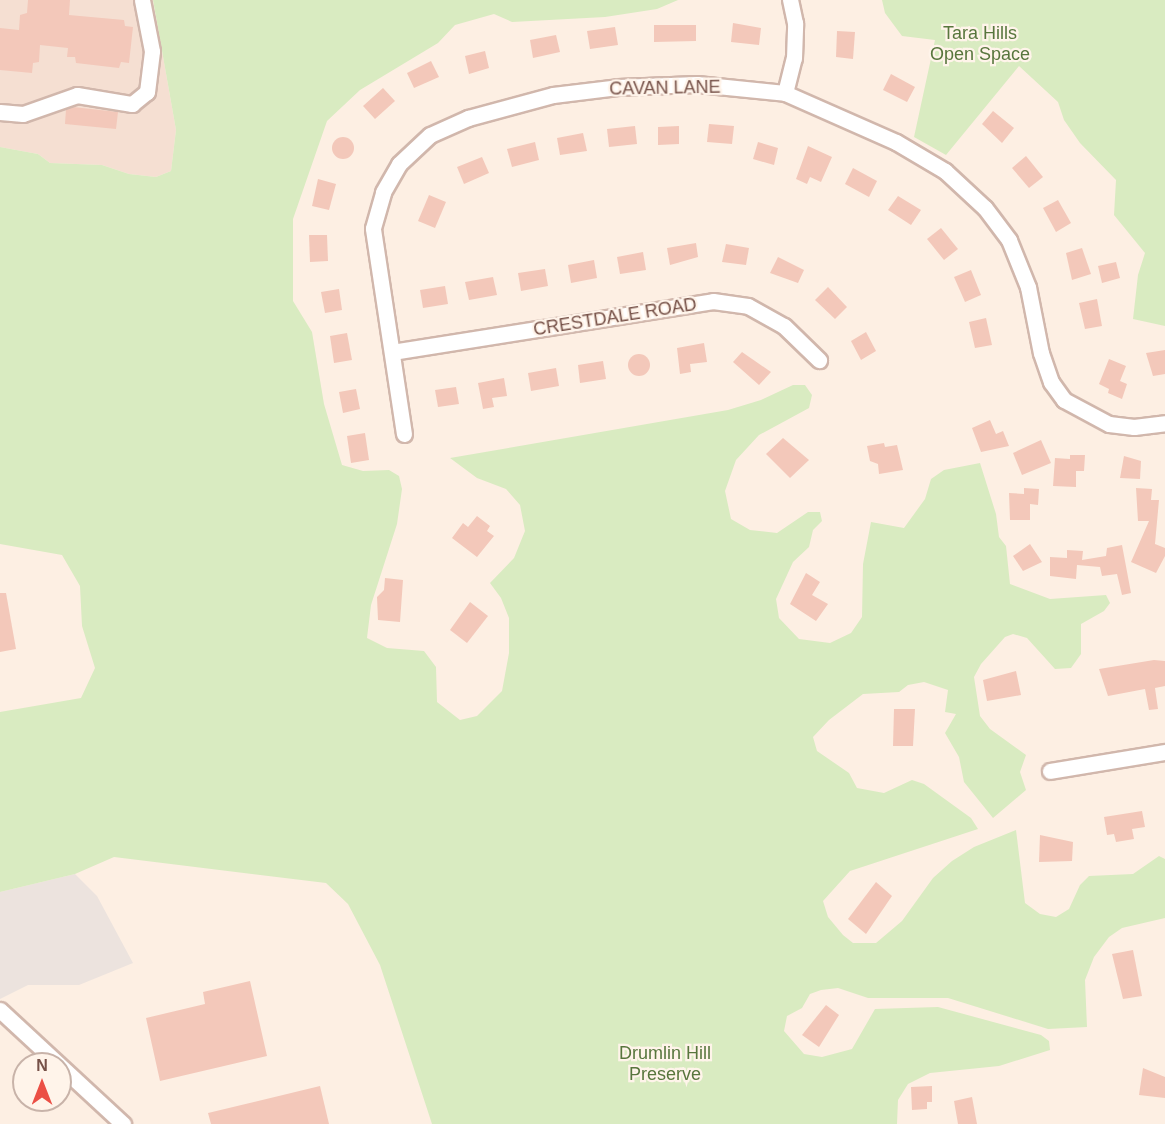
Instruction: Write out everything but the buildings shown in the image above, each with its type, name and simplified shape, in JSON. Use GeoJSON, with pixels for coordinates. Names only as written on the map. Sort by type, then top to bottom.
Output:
{"type":"FeatureCollection","features":[{"type":"Feature","properties":{"kind":"street"},"geometry":{"type":"LineString","coordinates":[[0,112],[23,114],[77,95],[132,104],[147,92],[152,51],[142,0]]}},
{"type":"Feature","properties":{"kind":"street"},"geometry":{"type":"LineString","coordinates":[[785,93],[794,58],[795,23],[790,0]]}},
{"type":"Feature","properties":{"kind":"street","name":"CAVAN LANE"},"geometry":{"type":"LineString","coordinates":[[404,434],[373,228],[383,192],[399,164],[430,135],[468,118],[553,95],[618,87],[697,84],[785,93],[896,142],[945,171],[985,208],[1013,249],[1028,287],[1044,363],[1051,382],[1064,400],[1109,424],[1134,427],[1165,423]]}},
{"type":"Feature","properties":{"kind":"street","name":"CRESTDALE ROAD"},"geometry":{"type":"LineString","coordinates":[[392,352],[713,301],[748,306],[775,321],[819,360]]}},
{"type":"Feature","properties":{"kind":"street"},"geometry":{"type":"LineString","coordinates":[[1050,771],[1165,752]]}},
{"type":"Feature","properties":{"kind":"street"},"geometry":{"type":"LineString","coordinates":[[0,1010],[123,1124]]}},
{"type":"Feature","properties":{"kind":"shaded area"},"geometry":{"type":"Polygon","coordinates":[[[0,0],[153,0],[176,130],[171,171],[156,177],[129,174],[102,165],[50,163],[38,154],[0,147],[0,0]]]}},
{"type":"Feature","properties":{"kind":"shaded area"},"geometry":{"type":"Polygon","coordinates":[[[75,874],[97,896],[133,963],[79,985],[28,985],[0,999],[0,892],[75,874]]]}},
{"type":"Feature","properties":{"kind":"green space","name":"Drumlin Hill Preserve"},"geometry":{"type":"Polygon","coordinates":[[[153,0],[678,0],[657,9],[605,17],[512,22],[494,14],[455,25],[438,43],[360,90],[327,121],[293,219],[293,301],[312,332],[324,404],[342,465],[363,471],[389,470],[399,476],[402,489],[397,524],[371,605],[367,638],[387,648],[424,651],[436,667],[437,702],[460,720],[477,716],[502,691],[509,653],[509,618],[501,598],[490,583],[514,558],[525,531],[520,505],[506,489],[477,478],[450,458],[728,410],[761,400],[793,385],[805,385],[812,395],[809,408],[759,435],[736,460],[725,491],[731,519],[750,530],[777,533],[808,512],[820,512],[822,521],[813,530],[809,547],[793,562],[776,599],[779,618],[799,639],[830,643],[851,633],[862,617],[863,564],[871,522],[904,528],[925,499],[931,479],[944,470],[980,463],[996,514],[999,537],[1006,546],[1010,584],[1050,599],[1106,595],[1110,603],[1104,611],[1081,624],[1081,654],[1071,668],[1055,669],[1027,638],[1013,634],[1005,637],[981,664],[974,677],[980,716],[990,729],[1026,755],[1020,772],[1026,790],[993,818],[964,782],[959,757],[945,733],[956,714],[945,712],[948,690],[924,682],[908,685],[899,692],[863,694],[829,720],[813,737],[817,751],[849,773],[857,788],[884,793],[912,780],[924,784],[971,818],[978,829],[850,871],[823,901],[828,917],[853,943],[876,943],[902,921],[933,878],[952,861],[974,847],[1016,830],[1025,903],[1040,914],[1056,917],[1069,909],[1080,885],[1089,876],[1133,874],[1159,856],[1165,859],[1165,918],[1122,928],[1109,937],[1094,957],[1085,980],[1087,1027],[1048,1029],[948,998],[868,998],[838,988],[821,990],[810,994],[802,1008],[787,1016],[784,1031],[804,1054],[822,1057],[852,1049],[875,1009],[938,1007],[1041,1035],[1049,1041],[1050,1050],[999,1066],[930,1073],[908,1084],[898,1100],[897,1124],[432,1124],[380,965],[348,904],[326,883],[114,857],[75,874],[0,892],[0,712],[81,698],[95,668],[82,626],[80,586],[62,555],[0,544],[0,147],[38,154],[50,163],[102,165],[129,174],[156,177],[171,171],[176,130],[153,0]]]}},
{"type":"Feature","properties":{"kind":"green space","name":"Tara Hills Open Space"},"geometry":{"type":"Polygon","coordinates":[[[882,0],[1165,0],[1165,326],[1133,319],[1138,275],[1145,253],[1114,215],[1116,180],[1080,143],[1064,120],[1058,102],[1019,66],[946,155],[914,137],[935,40],[902,36],[885,13],[882,0]]]}}]}
